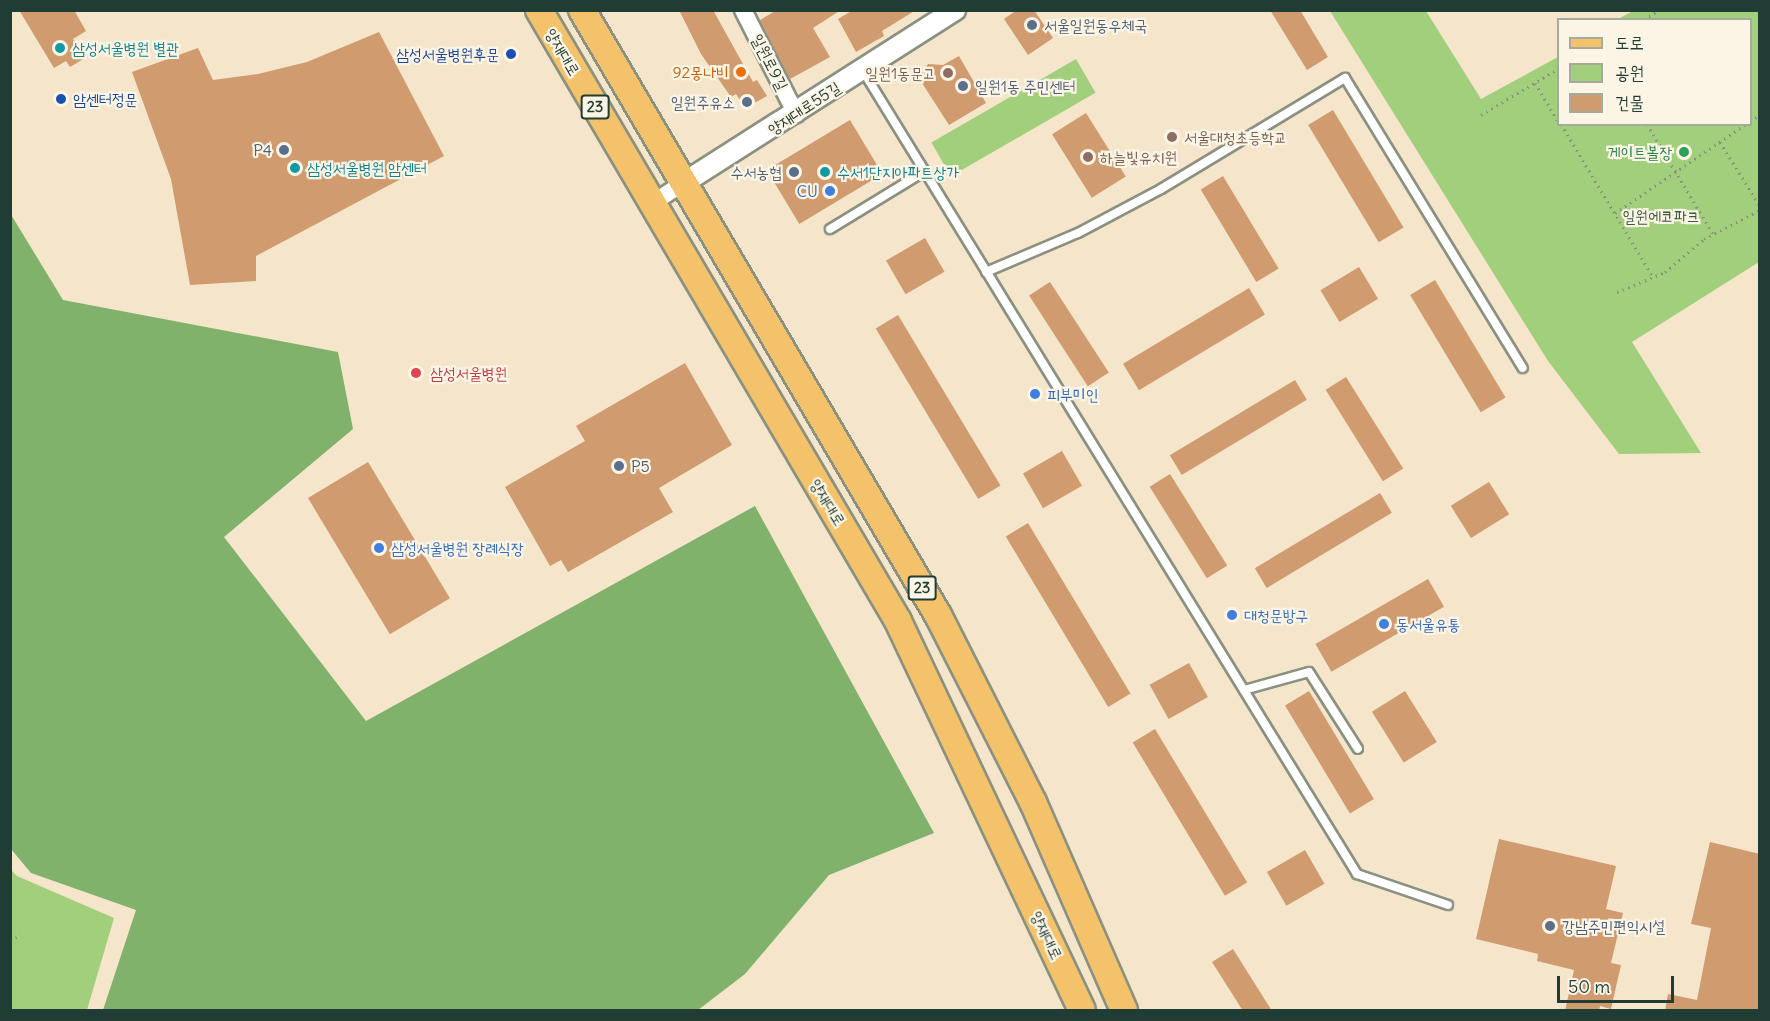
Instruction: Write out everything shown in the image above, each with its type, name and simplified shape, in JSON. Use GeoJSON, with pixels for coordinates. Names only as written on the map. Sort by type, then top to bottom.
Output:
{"type":"FeatureCollection","features":[{"type":"Feature","properties":{"kind":"main road","name":"양재대로"},"geometry":{"type":"LineString","coordinates":[[539,10],[898,621],[1082,1011]]}},
{"type":"Feature","properties":{"kind":"main road","name":"23"},"geometry":{"type":"LineString","coordinates":[[582,10],[682,184],[938,615],[1033,802],[1124,1011]]}},
{"type":"Feature","properties":{"kind":"street","name":"양재대로55길"},"geometry":{"type":"LineString","coordinates":[[651,204],[796,114],[955,10]]}},
{"type":"Feature","properties":{"kind":"street","name":"일원로9길"},"geometry":{"type":"LineString","coordinates":[[746,11],[796,114]]}},
{"type":"Feature","properties":{"kind":"lane"},"geometry":{"type":"LineString","coordinates":[[863,71],[1357,874],[1448,905]]}},
{"type":"Feature","properties":{"kind":"lane"},"geometry":{"type":"LineString","coordinates":[[986,272],[1078,233],[1161,189],[1345,78],[1523,368]]}},
{"type":"Feature","properties":{"kind":"lane"},"geometry":{"type":"LineString","coordinates":[[830,230],[925,171]]}},
{"type":"Feature","properties":{"kind":"lane"},"geometry":{"type":"LineString","coordinates":[[1244,690],[1309,672],[1358,749]]}},
{"type":"Feature","properties":{"kind":"path"},"geometry":{"type":"LineString","coordinates":[[1481,115],[1557,70]]}},
{"type":"Feature","properties":{"kind":"path"},"geometry":{"type":"LineString","coordinates":[[1535,83],[1557,118]]}},
{"type":"Feature","properties":{"kind":"path"},"geometry":{"type":"LineString","coordinates":[[1562,126],[1653,277]]}},
{"type":"Feature","properties":{"kind":"path"},"geometry":{"type":"LineString","coordinates":[[1648,126],[1713,234]]}},
{"type":"Feature","properties":{"kind":"path"},"geometry":{"type":"LineString","coordinates":[[1615,213],[1743,126]]}},
{"type":"Feature","properties":{"kind":"path"},"geometry":{"type":"LineString","coordinates":[[1617,292],[1653,277],[1713,234],[1760,208],[1720,142]]}},
{"type":"Feature","properties":{"kind":"path"},"geometry":{"type":"LineString","coordinates":[[10,940],[21,935]]}},
{"type":"Feature","properties":{"kind":"green space","name":"일원에코파크"},"geometry":{"type":"Polygon","coordinates":[[[1330,11],[1426,11],[1481,99],[1557,58],[1557,126],[1752,126],[1752,18],[1620,18],[1633,11],[1759,11],[1759,262],[1632,342],[1701,453],[1619,454],[1548,361],[1330,11]]]}},
{"type":"Feature","properties":{"kind":"green space"},"geometry":{"type":"Polygon","coordinates":[[[1076,59],[1096,93],[951,176],[931,143],[1076,59]]]}},
{"type":"Feature","properties":{"kind":"green space"},"geometry":{"type":"Polygon","coordinates":[[[10,213],[63,300],[338,352],[353,429],[224,537],[366,721],[755,506],[934,833],[829,875],[745,974],[698,1010],[103,1010],[136,910],[31,873],[11,849],[10,213]]]}},
{"type":"Feature","properties":{"kind":"green space"},"geometry":{"type":"Polygon","coordinates":[[[10,869],[17,876],[114,918],[87,1010],[11,1010],[10,869]]]}},
{"type":"Feature","properties":{"kind":"building","name":"삼성서울병원 별관"},"geometry":{"type":"Polygon","coordinates":[[[19,10],[74,10],[86,31],[73,39],[85,58],[70,67],[66,61],[54,68],[19,10]]]}},
{"type":"Feature","properties":{"kind":"building"},"geometry":{"type":"Polygon","coordinates":[[[679,10],[713,10],[753,82],[757,80],[767,96],[745,108],[736,94],[731,97],[701,54],[679,10]]]}},
{"type":"Feature","properties":{"kind":"building"},"geometry":{"type":"Polygon","coordinates":[[[777,10],[841,10],[813,28],[830,57],[790,79],[760,20],[777,10]]]}},
{"type":"Feature","properties":{"kind":"building"},"geometry":{"type":"Polygon","coordinates":[[[853,10],[916,10],[882,31],[884,36],[856,52],[838,19],[853,10]]]}},
{"type":"Feature","properties":{"kind":"building"},"geometry":{"type":"Polygon","coordinates":[[[1017,10],[1034,10],[1053,38],[1028,55],[1004,19],[1017,10]]]}},
{"type":"Feature","properties":{"kind":"building"},"geometry":{"type":"Polygon","coordinates":[[[1270,10],[1300,10],[1328,57],[1307,70],[1270,10]]]}},
{"type":"Feature","properties":{"kind":"building","name":"삼성서울병원 암센터"},"geometry":{"type":"Polygon","coordinates":[[[379,32],[444,156],[256,256],[256,281],[190,285],[171,179],[132,72],[198,48],[213,80],[258,74],[307,62],[379,32]]]}},
{"type":"Feature","properties":{"kind":"building"},"geometry":{"type":"Polygon","coordinates":[[[959,56],[986,103],[949,125],[922,83],[922,73],[928,64],[943,65],[959,56]]]}},
{"type":"Feature","properties":{"kind":"building"},"geometry":{"type":"Polygon","coordinates":[[[1333,110],[1404,227],[1379,242],[1308,125],[1333,110]]]}},
{"type":"Feature","properties":{"kind":"building"},"geometry":{"type":"Polygon","coordinates":[[[1086,113],[1126,177],[1092,198],[1052,134],[1086,113]]]}},
{"type":"Feature","properties":{"kind":"building","name":"수서1단지아파트상가"},"geometry":{"type":"Polygon","coordinates":[[[850,120],[882,174],[799,224],[767,170],[850,120]]]}},
{"type":"Feature","properties":{"kind":"building"},"geometry":{"type":"Polygon","coordinates":[[[1223,176],[1279,269],[1256,282],[1201,189],[1223,176]]]}},
{"type":"Feature","properties":{"kind":"building"},"geometry":{"type":"Polygon","coordinates":[[[925,238],[944,272],[906,294],[886,260],[925,238]]]}},
{"type":"Feature","properties":{"kind":"building"},"geometry":{"type":"Polygon","coordinates":[[[1359,267],[1378,299],[1339,322],[1320,290],[1359,267]]]}},
{"type":"Feature","properties":{"kind":"building"},"geometry":{"type":"Polygon","coordinates":[[[1435,280],[1506,397],[1481,412],[1410,295],[1435,280]]]}},
{"type":"Feature","properties":{"kind":"building"},"geometry":{"type":"Polygon","coordinates":[[[1050,282],[1109,373],[1088,386],[1029,296],[1050,282]]]}},
{"type":"Feature","properties":{"kind":"building"},"geometry":{"type":"Polygon","coordinates":[[[1249,288],[1265,315],[1139,390],[1123,364],[1249,288]]]}},
{"type":"Feature","properties":{"kind":"building"},"geometry":{"type":"Polygon","coordinates":[[[898,315],[1000,486],[978,499],[876,328],[898,315]]]}},
{"type":"Feature","properties":{"kind":"building","name":"P5"},"geometry":{"type":"Polygon","coordinates":[[[685,363],[732,445],[659,488],[673,512],[568,572],[561,560],[550,566],[505,487],[585,441],[576,426],[685,363]]]}},
{"type":"Feature","properties":{"kind":"building"},"geometry":{"type":"Polygon","coordinates":[[[1346,377],[1403,469],[1383,481],[1326,390],[1346,377]]]}},
{"type":"Feature","properties":{"kind":"building"},"geometry":{"type":"Polygon","coordinates":[[[1295,380],[1307,400],[1182,475],[1170,455],[1295,380]]]}},
{"type":"Feature","properties":{"kind":"building"},"geometry":{"type":"Polygon","coordinates":[[[1062,451],[1082,486],[1043,508],[1023,474],[1062,451]]]}},
{"type":"Feature","properties":{"kind":"building","name":"삼성서울병원 장례식장"},"geometry":{"type":"Polygon","coordinates":[[[368,462],[450,598],[390,634],[308,498],[368,462]]]}},
{"type":"Feature","properties":{"kind":"building"},"geometry":{"type":"Polygon","coordinates":[[[1170,474],[1227,566],[1207,578],[1150,487],[1170,474]]]}},
{"type":"Feature","properties":{"kind":"building"},"geometry":{"type":"Polygon","coordinates":[[[1489,482],[1509,514],[1471,538],[1451,506],[1489,482]]]}},
{"type":"Feature","properties":{"kind":"building"},"geometry":{"type":"Polygon","coordinates":[[[1380,493],[1392,513],[1267,588],[1255,568],[1380,493]]]}},
{"type":"Feature","properties":{"kind":"building"},"geometry":{"type":"Polygon","coordinates":[[[1028,523],[1130,694],[1108,707],[1006,536],[1028,523]]]}},
{"type":"Feature","properties":{"kind":"building"},"geometry":{"type":"Polygon","coordinates":[[[1428,579],[1444,607],[1331,672],[1315,644],[1428,579]]]}},
{"type":"Feature","properties":{"kind":"building"},"geometry":{"type":"Polygon","coordinates":[[[1189,663],[1208,697],[1169,719],[1150,685],[1189,663]]]}},
{"type":"Feature","properties":{"kind":"building"},"geometry":{"type":"Polygon","coordinates":[[[1309,691],[1374,799],[1350,813],[1285,705],[1309,691]]]}},
{"type":"Feature","properties":{"kind":"building"},"geometry":{"type":"Polygon","coordinates":[[[1405,691],[1437,742],[1404,763],[1372,712],[1405,691]]]}},
{"type":"Feature","properties":{"kind":"building"},"geometry":{"type":"Polygon","coordinates":[[[1155,729],[1247,882],[1225,896],[1133,742],[1155,729]]]}},
{"type":"Feature","properties":{"kind":"building","name":"강남주민편익시설"},"geometry":{"type":"Polygon","coordinates":[[[1499,839],[1616,866],[1606,909],[1623,913],[1611,963],[1621,965],[1611,1009],[1600,1006],[1599,1011],[1565,1011],[1574,970],[1537,961],[1538,954],[1476,939],[1499,839]]]}},
{"type":"Feature","properties":{"kind":"building"},"geometry":{"type":"Polygon","coordinates":[[[1710,842],[1760,854],[1760,1011],[1665,1011],[1668,994],[1697,1000],[1711,928],[1691,924],[1710,842]]]}},
{"type":"Feature","properties":{"kind":"building"},"geometry":{"type":"Polygon","coordinates":[[[1305,850],[1324,884],[1286,906],[1267,872],[1305,850]]]}},
{"type":"Feature","properties":{"kind":"building"},"geometry":{"type":"Polygon","coordinates":[[[1233,949],[1272,1011],[1243,1011],[1212,962],[1233,949]]]}},
{"type":"Feature","properties":{"kind":"place","name":"서울일원동우체국"},"geometry":{"type":"Point","coordinates":[1032,25]}},
{"type":"Feature","properties":{"kind":"place","name":"삼성서울병원 별관"},"geometry":{"type":"Point","coordinates":[60,48]}},
{"type":"Feature","properties":{"kind":"place","name":"삼성서울병원후문"},"geometry":{"type":"Point","coordinates":[511,54]}},
{"type":"Feature","properties":{"kind":"place","name":"92몽나비"},"geometry":{"type":"Point","coordinates":[741,72]}},
{"type":"Feature","properties":{"kind":"place","name":"일원1동문고"},"geometry":{"type":"Point","coordinates":[948,73]}},
{"type":"Feature","properties":{"kind":"place","name":"일원1동 주민센터"},"geometry":{"type":"Point","coordinates":[963,86]}},
{"type":"Feature","properties":{"kind":"place","name":"암센터정문"},"geometry":{"type":"Point","coordinates":[61,99]}},
{"type":"Feature","properties":{"kind":"place","name":"일원주유소"},"geometry":{"type":"Point","coordinates":[747,102]}},
{"type":"Feature","properties":{"kind":"place","name":"서울대청초등학교"},"geometry":{"type":"Point","coordinates":[1172,137]}},
{"type":"Feature","properties":{"kind":"place","name":"P4"},"geometry":{"type":"Point","coordinates":[284,150]}},
{"type":"Feature","properties":{"kind":"place","name":"게이트볼장"},"geometry":{"type":"Point","coordinates":[1684,152]}},
{"type":"Feature","properties":{"kind":"place","name":"하늘빛유치원"},"geometry":{"type":"Point","coordinates":[1088,157]}},
{"type":"Feature","properties":{"kind":"place","name":"삼성서울병원 암센터"},"geometry":{"type":"Point","coordinates":[295,168]}},
{"type":"Feature","properties":{"kind":"place","name":"수서농협"},"geometry":{"type":"Point","coordinates":[794,172]}},
{"type":"Feature","properties":{"kind":"place","name":"수서1단지아파트상가"},"geometry":{"type":"Point","coordinates":[825,172]}},
{"type":"Feature","properties":{"kind":"place","name":"CU"},"geometry":{"type":"Point","coordinates":[830,191]}},
{"type":"Feature","properties":{"kind":"place","name":"삼성서울병원"},"geometry":{"type":"Point","coordinates":[416,373]}},
{"type":"Feature","properties":{"kind":"place","name":"피부미인"},"geometry":{"type":"Point","coordinates":[1035,394]}},
{"type":"Feature","properties":{"kind":"place","name":"P5"},"geometry":{"type":"Point","coordinates":[619,466]}},
{"type":"Feature","properties":{"kind":"place","name":"삼성서울병원 장례식장"},"geometry":{"type":"Point","coordinates":[379,548]}},
{"type":"Feature","properties":{"kind":"place","name":"대청문방구"},"geometry":{"type":"Point","coordinates":[1232,615]}},
{"type":"Feature","properties":{"kind":"place","name":"동서울유통"},"geometry":{"type":"Point","coordinates":[1384,624]}},
{"type":"Feature","properties":{"kind":"place","name":"강남주민편익시설"},"geometry":{"type":"Point","coordinates":[1550,926]}}]}
